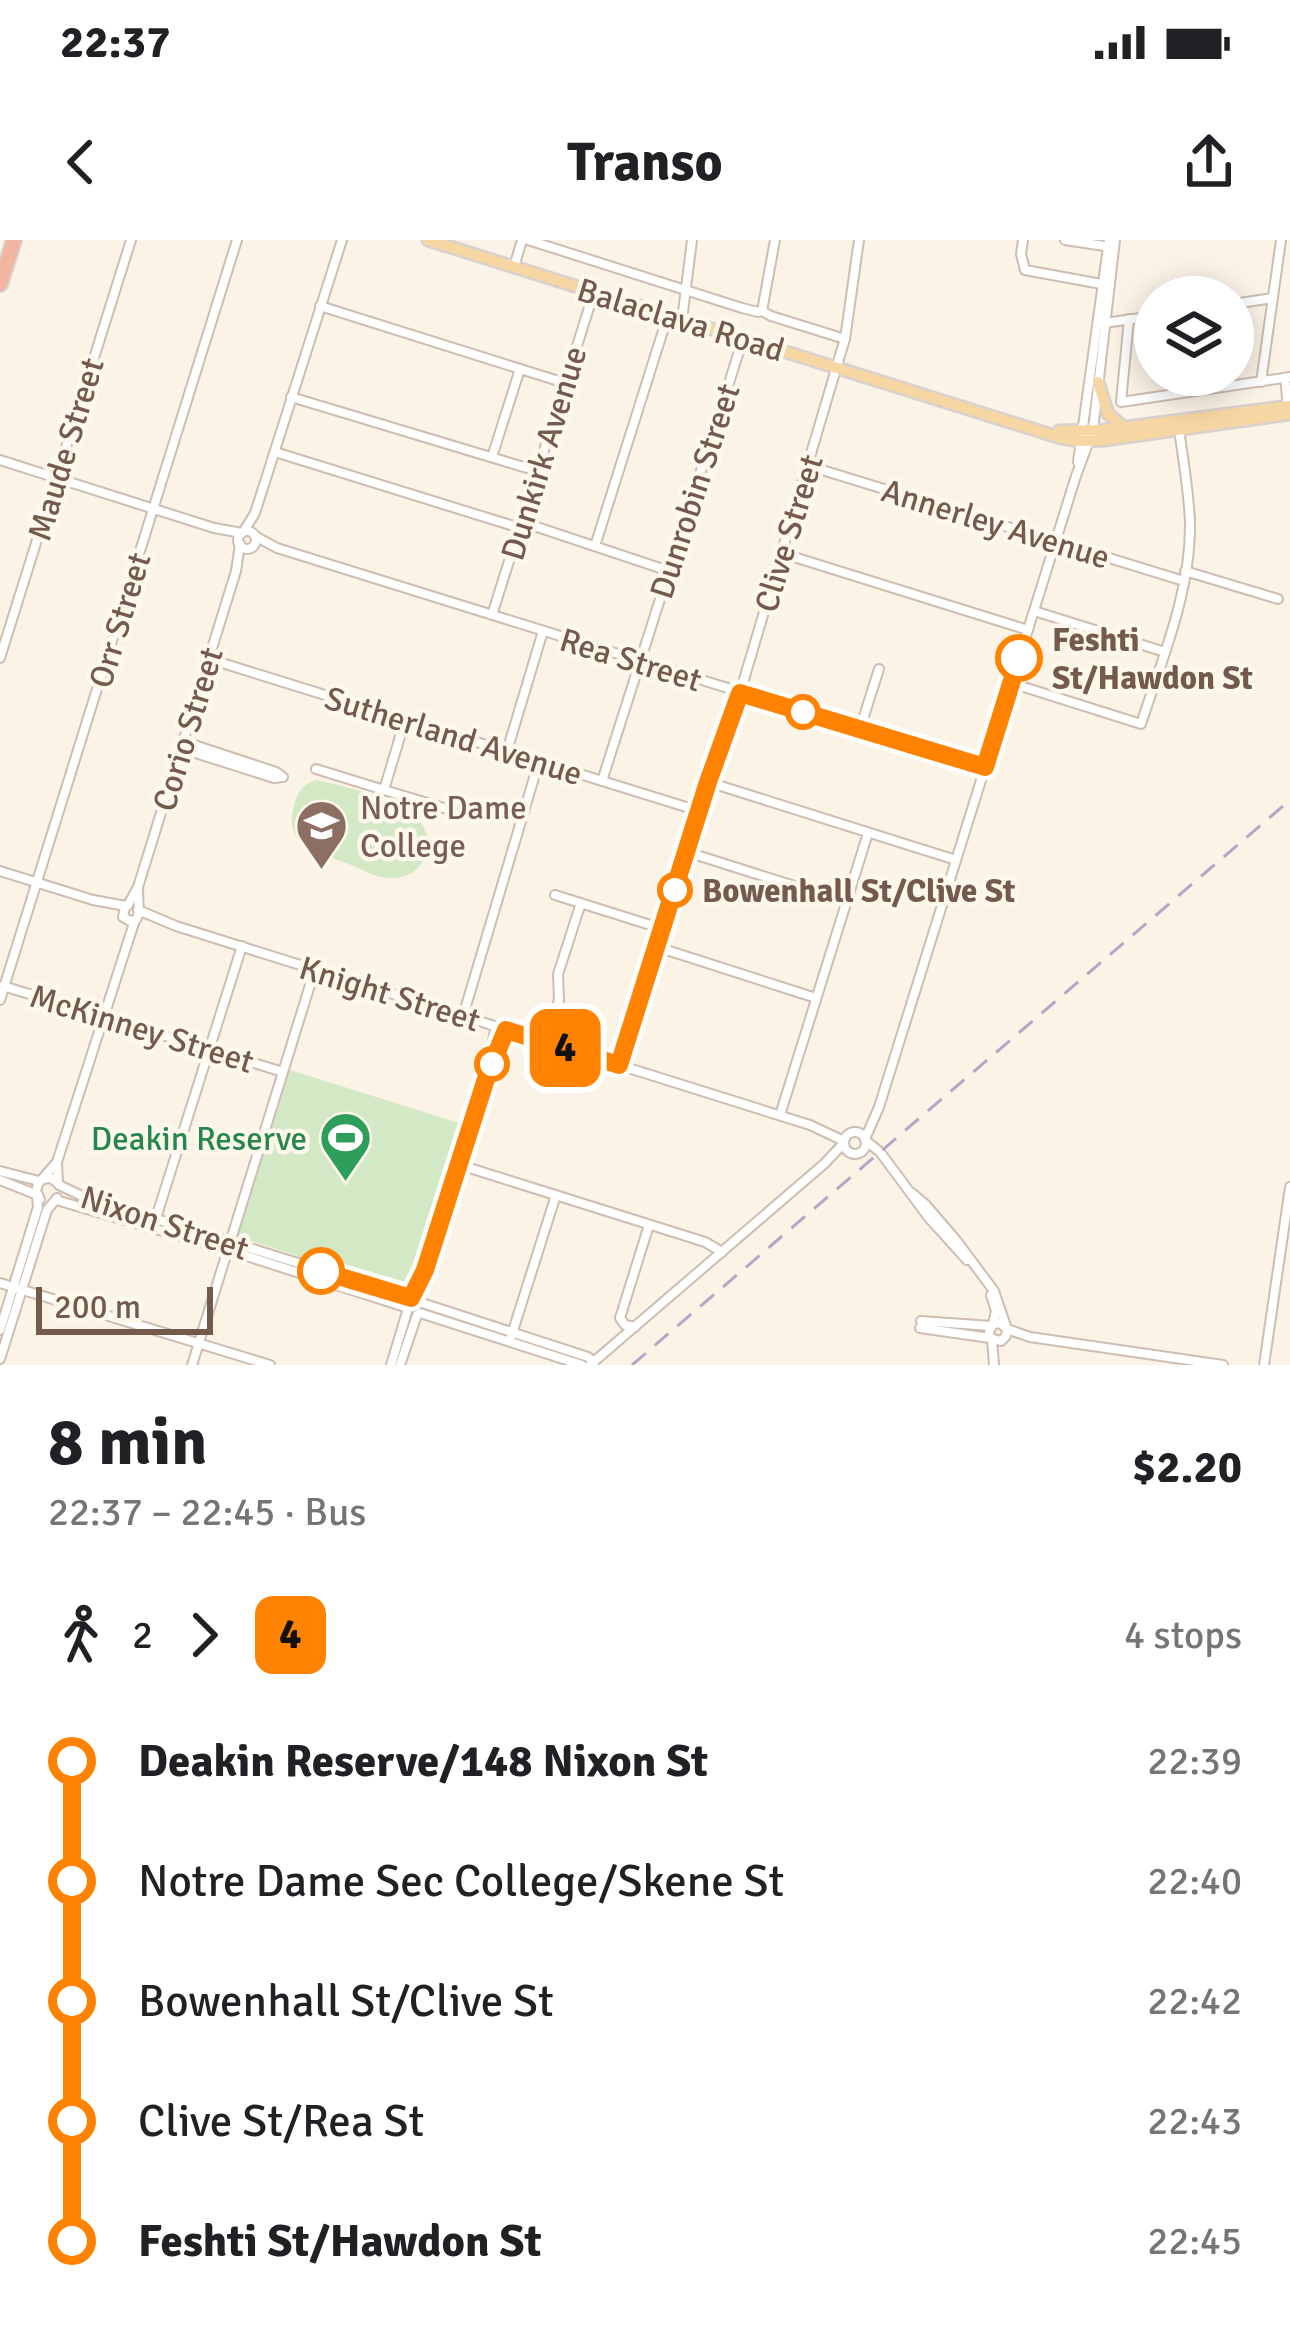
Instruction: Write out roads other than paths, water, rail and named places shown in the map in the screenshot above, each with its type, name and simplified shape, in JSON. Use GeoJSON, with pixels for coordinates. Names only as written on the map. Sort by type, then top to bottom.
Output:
{"type":"FeatureCollection","features":[{"type":"Feature","properties":{"kind":"highway"},"geometry":{"type":"LineString","coordinates":[[0,254],[4,240]]}},
{"type":"Feature","properties":{"kind":"highway"},"geometry":{"type":"LineString","coordinates":[[0,284],[14,240]]}},
{"type":"Feature","properties":{"kind":"main road","name":"Balaclava Road"},"geometry":{"type":"LineString","coordinates":[[428,240],[934,398],[1087,436]]}},
{"type":"Feature","properties":{"kind":"main road"},"geometry":{"type":"LineString","coordinates":[[1098,382],[1108,414],[1125,428]]}},
{"type":"Feature","properties":{"kind":"main road"},"geometry":{"type":"LineString","coordinates":[[1087,436],[1289,410]]}},
{"type":"Feature","properties":{"kind":"main road"},"geometry":{"type":"LineString","coordinates":[[1087,436],[1179,429],[1289,410]]}},
{"type":"Feature","properties":{"kind":"street","name":"Maude Street"},"geometry":{"type":"LineString","coordinates":[[0,658],[131,240]]}},
{"type":"Feature","properties":{"kind":"street","name":"Orr Street"},"geometry":{"type":"LineString","coordinates":[[0,1000],[237,240]]}},
{"type":"Feature","properties":{"kind":"street"},"geometry":{"type":"LineString","coordinates":[[514,267],[525,240]]}},
{"type":"Feature","properties":{"kind":"street","name":"Balaclava Road"},"geometry":{"type":"LineString","coordinates":[[525,240],[762,310],[845,340]]}},
{"type":"Feature","properties":{"kind":"street"},"geometry":{"type":"LineString","coordinates":[[682,320],[692,240]]}},
{"type":"Feature","properties":{"kind":"street"},"geometry":{"type":"LineString","coordinates":[[762,310],[775,240]]}},
{"type":"Feature","properties":{"kind":"street","name":"Clive Street"},"geometry":{"type":"LineString","coordinates":[[621,1065],[839,369],[859,240]]}},
{"type":"Feature","properties":{"kind":"street"},"geometry":{"type":"LineString","coordinates":[[1024,240],[1025,271],[1106,284]]}},
{"type":"Feature","properties":{"kind":"street"},"geometry":{"type":"LineString","coordinates":[[1065,240],[1111,244],[1087,436]]}},
{"type":"Feature","properties":{"kind":"street"},"geometry":{"type":"LineString","coordinates":[[1261,382],[1280,240]]}},
{"type":"Feature","properties":{"kind":"street","name":"Corio Street"},"geometry":{"type":"LineString","coordinates":[[58,1184],[57,1162],[122,955],[138,887],[339,242]]}},
{"type":"Feature","properties":{"kind":"street"},"geometry":{"type":"LineString","coordinates":[[824,1164],[862,1146],[879,1107],[1076,476],[1098,382],[1106,284]]}},
{"type":"Feature","properties":{"kind":"street","name":"Dunkirk Avenue"},"geometry":{"type":"LineString","coordinates":[[492,615],[594,292]]}},
{"type":"Feature","properties":{"kind":"street"},"geometry":{"type":"LineString","coordinates":[[1254,301],[1273,298]]}},
{"type":"Feature","properties":{"kind":"street"},"geometry":{"type":"LineString","coordinates":[[320,306],[565,383]]}},
{"type":"Feature","properties":{"kind":"street"},"geometry":{"type":"LineString","coordinates":[[595,547],[668,315]]}},
{"type":"Feature","properties":{"kind":"street"},"geometry":{"type":"LineString","coordinates":[[1104,323],[1134,319]]}},
{"type":"Feature","properties":{"kind":"street"},"geometry":{"type":"LineString","coordinates":[[1129,320],[1121,402],[1287,378],[1289,410]]}},
{"type":"Feature","properties":{"kind":"street","name":"Dunrobin Street"},"geometry":{"type":"LineString","coordinates":[[602,781],[743,339]]}},
{"type":"Feature","properties":{"kind":"street"},"geometry":{"type":"LineString","coordinates":[[492,457],[520,369]]}},
{"type":"Feature","properties":{"kind":"street"},"geometry":{"type":"LineString","coordinates":[[291,397],[538,471]]}},
{"type":"Feature","properties":{"kind":"street"},"geometry":{"type":"LineString","coordinates":[[1011,683],[1141,724],[1185,576],[1190,523],[1179,429]]}},
{"type":"Feature","properties":{"kind":"street"},"geometry":{"type":"LineString","coordinates":[[274,452],[669,571]]}},
{"type":"Feature","properties":{"kind":"street","name":"Rea Street"},"geometry":{"type":"LineString","coordinates":[[0,460],[985,767]]}},
{"type":"Feature","properties":{"kind":"street","name":"Annerley Avenue"},"geometry":{"type":"LineString","coordinates":[[808,466],[1056,542],[1278,599]]}},
{"type":"Feature","properties":{"kind":"street"},"geometry":{"type":"LineString","coordinates":[[781,553],[1028,630]]}},
{"type":"Feature","properties":{"kind":"street"},"geometry":{"type":"LineString","coordinates":[[1034,611],[1165,652]]}},
{"type":"Feature","properties":{"kind":"street"},"geometry":{"type":"LineString","coordinates":[[507,751],[543,631]]}},
{"type":"Feature","properties":{"kind":"street","name":"Sutherland Avenue"},"geometry":{"type":"LineString","coordinates":[[209,659],[699,811]]}},
{"type":"Feature","properties":{"kind":"street"},"geometry":{"type":"LineString","coordinates":[[860,729],[879,669]]}},
{"type":"Feature","properties":{"kind":"street"},"geometry":{"type":"LineString","coordinates":[[384,790],[405,720]]}},
{"type":"Feature","properties":{"kind":"street"},"geometry":{"type":"LineString","coordinates":[[191,744],[283,777],[189,752],[182,746],[191,744]]}},
{"type":"Feature","properties":{"kind":"street"},"geometry":{"type":"LineString","coordinates":[[463,1016],[539,761]]}},
{"type":"Feature","properties":{"kind":"street"},"geometry":{"type":"LineString","coordinates":[[316,769],[454,811]]}},
{"type":"Feature","properties":{"kind":"street"},"geometry":{"type":"LineString","coordinates":[[708,782],[956,860]]}},
{"type":"Feature","properties":{"kind":"street"},"geometry":{"type":"LineString","coordinates":[[780,1115],[868,833]]}},
{"type":"Feature","properties":{"kind":"street"},"geometry":{"type":"LineString","coordinates":[[686,852],[804,889]]}},
{"type":"Feature","properties":{"kind":"street","name":"Knight Street"},"geometry":{"type":"LineString","coordinates":[[0,871],[848,1137]]}},
{"type":"Feature","properties":{"kind":"street"},"geometry":{"type":"LineString","coordinates":[[555,895],[663,929]]}},
{"type":"Feature","properties":{"kind":"street"},"geometry":{"type":"LineString","coordinates":[[545,1042],[559,1000],[558,974],[580,903]]}},
{"type":"Feature","properties":{"kind":"street"},"geometry":{"type":"LineString","coordinates":[[154,1224],[242,946]]}},
{"type":"Feature","properties":{"kind":"street"},"geometry":{"type":"LineString","coordinates":[[657,946],[816,998]]}},
{"type":"Feature","properties":{"kind":"street"},"geometry":{"type":"LineString","coordinates":[[192,1365],[315,969]]}},
{"type":"Feature","properties":{"kind":"street","name":"McKinney Street"},"geometry":{"type":"LineString","coordinates":[[2,986],[283,1072]]}},
{"type":"Feature","properties":{"kind":"street"},"geometry":{"type":"LineString","coordinates":[[400,1365],[501,1028]]}},
{"type":"Feature","properties":{"kind":"street"},"geometry":{"type":"LineString","coordinates":[[589,1364],[824,1164],[879,1107]]}},
{"type":"Feature","properties":{"kind":"street"},"geometry":{"type":"LineString","coordinates":[[848,1137],[859,1133],[862,1146],[889,1164],[987,1282],[1001,1306],[1000,1336]]}},
{"type":"Feature","properties":{"kind":"street"},"geometry":{"type":"LineString","coordinates":[[848,1137],[848,1151],[862,1146]]}},
{"type":"Feature","properties":{"kind":"street","name":"Corio Street"},"geometry":{"type":"LineString","coordinates":[[42,1180],[57,1162]]}},
{"type":"Feature","properties":{"kind":"street"},"geometry":{"type":"LineString","coordinates":[[460,1166],[711,1244],[722,1252]]}},
{"type":"Feature","properties":{"kind":"street","name":"Nixon Street"},"geometry":{"type":"LineString","coordinates":[[0,1171],[42,1180]]}},
{"type":"Feature","properties":{"kind":"street"},"geometry":{"type":"LineString","coordinates":[[0,1330],[18,1288],[47,1210],[60,1193],[51,1178],[36,1187],[39,1205],[18,1288],[0,1359]]}},
{"type":"Feature","properties":{"kind":"street","name":"Nixon Street"},"geometry":{"type":"LineString","coordinates":[[0,1180],[37,1195]]}},
{"type":"Feature","properties":{"kind":"street","name":"Nixon Street"},"geometry":{"type":"LineString","coordinates":[[58,1184],[154,1224]]}},
{"type":"Feature","properties":{"kind":"street"},"geometry":{"type":"LineString","coordinates":[[1264,1365],[1290,1187]]}},
{"type":"Feature","properties":{"kind":"street"},"geometry":{"type":"LineString","coordinates":[[37,1195],[45,1202],[55,1201]]}},
{"type":"Feature","properties":{"kind":"street"},"geometry":{"type":"LineString","coordinates":[[511,1337],[556,1196]]}},
{"type":"Feature","properties":{"kind":"street","name":"Nixon Street"},"geometry":{"type":"LineString","coordinates":[[55,1201],[229,1246],[589,1364]]}},
{"type":"Feature","properties":{"kind":"street"},"geometry":{"type":"LineString","coordinates":[[635,1327],[620,1318],[649,1225]]}},
{"type":"Feature","properties":{"kind":"street"},"geometry":{"type":"LineString","coordinates":[[987,1282],[996,1309],[988,1332],[1000,1336]]}},
{"type":"Feature","properties":{"kind":"street"},"geometry":{"type":"LineString","coordinates":[[0,1283],[270,1365]]}},
{"type":"Feature","properties":{"kind":"street"},"geometry":{"type":"LineString","coordinates":[[391,1365],[414,1306]]}},
{"type":"Feature","properties":{"kind":"street"},"geometry":{"type":"LineString","coordinates":[[1000,1336],[1002,1324],[920,1324],[1000,1336],[1030,1337],[1222,1365]]}},
{"type":"Feature","properties":{"kind":"railway"},"geometry":{"type":"LineString","coordinates":[[632,1365],[1290,800]]}},
{"type":"Feature","properties":{"kind":"place","name":"Feshti St/Hawdon St"},"geometry":{"type":"Point","coordinates":[1019,658]}},
{"type":"Feature","properties":{"kind":"place","name":"Notre Dame College"},"geometry":{"type":"Point","coordinates":[321,872]}},
{"type":"Feature","properties":{"kind":"place","name":"Bowenhall St/Clive St"},"geometry":{"type":"Point","coordinates":[675,890]}},
{"type":"Feature","properties":{"kind":"place","name":"Deakin Reserve"},"geometry":{"type":"Point","coordinates":[346,1184]}}]}
